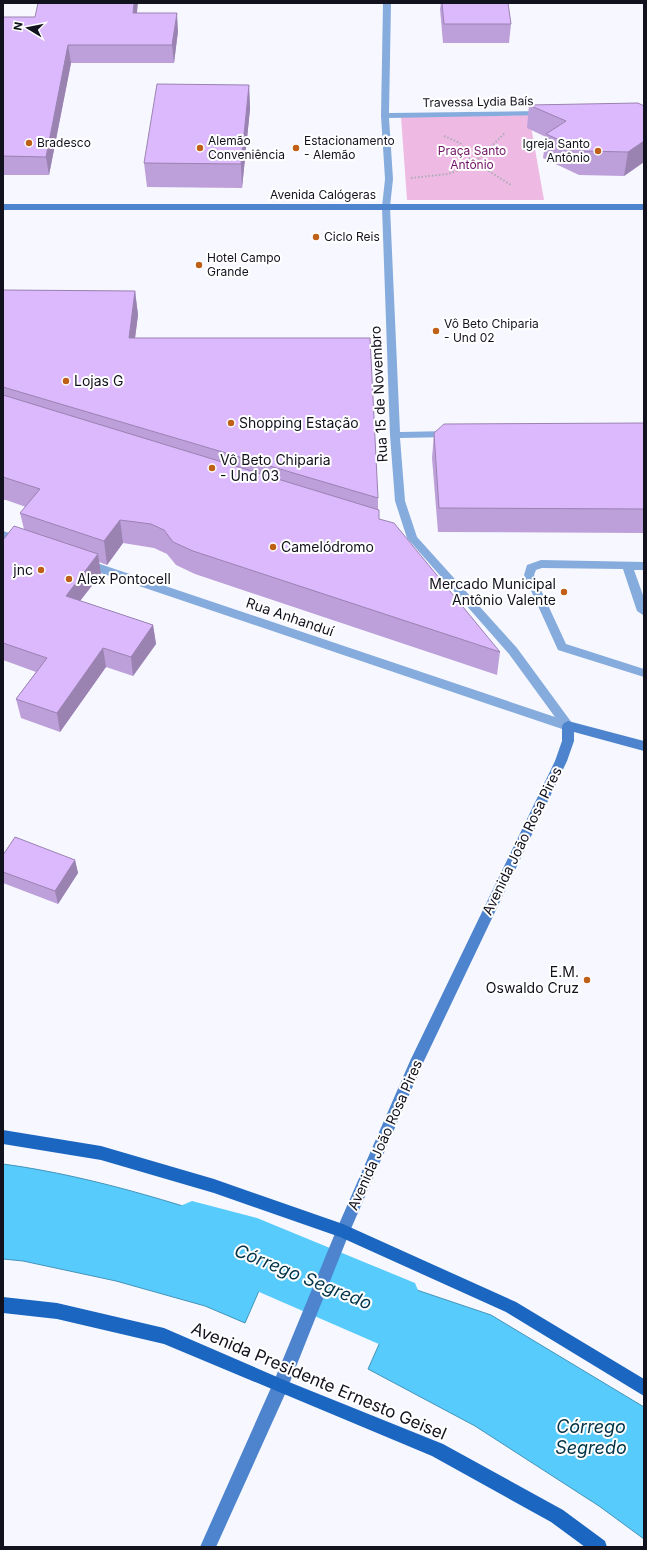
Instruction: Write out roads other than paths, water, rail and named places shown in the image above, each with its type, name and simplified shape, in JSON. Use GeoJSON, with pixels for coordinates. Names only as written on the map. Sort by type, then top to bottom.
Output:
{"type":"FeatureCollection","features":[{"type":"Feature","properties":{"kind":"main road"},"geometry":{"type":"LineString","coordinates":[[3,1137],[101,1153],[214,1186],[344,1231],[511,1307],[644,1388]]}},
{"type":"Feature","properties":{"kind":"main road","name":"Avenida Presidente Ernesto Geisel"},"geometry":{"type":"LineString","coordinates":[[3,1305],[57,1311],[164,1336],[280,1386],[437,1450],[557,1516],[599,1547]]}},
{"type":"Feature","properties":{"kind":"street","name":"Rua 15 de Novembro"},"geometry":{"type":"LineString","coordinates":[[387,3],[385,116],[389,179],[386,207],[395,435],[400,501],[412,538],[513,651],[568,726]]}},
{"type":"Feature","properties":{"kind":"street","name":"Travessa Lydia Baís"},"geometry":{"type":"LineString","coordinates":[[385,116],[550,114]]}},
{"type":"Feature","properties":{"kind":"street","name":"Avenida Calógeras"},"geometry":{"type":"LineString","coordinates":[[3,207],[644,207]]}},
{"type":"Feature","properties":{"kind":"street"},"geometry":{"type":"LineString","coordinates":[[395,435],[457,434]]}},
{"type":"Feature","properties":{"kind":"street"},"geometry":{"type":"LineString","coordinates":[[397,533],[412,538]]}},
{"type":"Feature","properties":{"kind":"street"},"geometry":{"type":"LineString","coordinates":[[3,535],[33,545]]}},
{"type":"Feature","properties":{"kind":"street","name":"Rua Anhanduí"},"geometry":{"type":"LineString","coordinates":[[71,558],[568,726]]}},
{"type":"Feature","properties":{"kind":"street"},"geometry":{"type":"LineString","coordinates":[[644,566],[541,564],[531,568],[529,575],[562,647],[644,673]]}},
{"type":"Feature","properties":{"kind":"street"},"geometry":{"type":"LineString","coordinates":[[627,566],[643,610]]}},
{"type":"Feature","properties":{"kind":"street"},"geometry":{"type":"LineString","coordinates":[[568,726],[644,746]]}},
{"type":"Feature","properties":{"kind":"street","name":"Avenida João Rosa Pires"},"geometry":{"type":"LineString","coordinates":[[208,1547],[280,1386],[344,1231],[417,1062],[561,761],[568,741],[568,726]]}},
{"type":"Feature","properties":{"kind":"water"},"geometry":{"type":"Polygon","coordinates":[[[3,1164],[109,1185],[179,1205],[282,1238],[245,1323],[205,1306],[116,1281],[23,1261],[3,1259],[3,1164]]]}},
{"type":"Feature","properties":{"kind":"water","name":"Córrego Segredo"},"geometry":{"type":"Polygon","coordinates":[[[405,1286],[491,1315],[644,1407],[644,1539],[599,1506],[475,1426],[368,1369],[405,1286]]]}},
{"type":"Feature","properties":{"kind":"waterway","name":"Córrego Segredo"},"geometry":{"type":"LineString","coordinates":[[192,1237],[257,1254],[388,1310]]}},
{"type":"Feature","properties":{"kind":"waterway","name":"Córrego Segredo"},"geometry":{"type":"LineString","coordinates":[[388,1310],[405,1317]]}},
{"type":"Feature","properties":{"kind":"place","name":"Bradesco"},"geometry":{"type":"Point","coordinates":[29,143]}},
{"type":"Feature","properties":{"kind":"place","name":"Alemão Conveniência"},"geometry":{"type":"Point","coordinates":[200,148]}},
{"type":"Feature","properties":{"kind":"place","name":"Estacionamento - Alemão"},"geometry":{"type":"Point","coordinates":[296,148]}},
{"type":"Feature","properties":{"kind":"place","name":"Igreja Santo Antônio"},"geometry":{"type":"Point","coordinates":[598,151]}},
{"type":"Feature","properties":{"kind":"place","name":"Ciclo Reis"},"geometry":{"type":"Point","coordinates":[316,237]}},
{"type":"Feature","properties":{"kind":"place","name":"Hotel Campo Grande"},"geometry":{"type":"Point","coordinates":[199,265]}},
{"type":"Feature","properties":{"kind":"place","name":"Vô Beto Chiparia - Und 02"},"geometry":{"type":"Point","coordinates":[436,331]}},
{"type":"Feature","properties":{"kind":"place","name":"Lojas G"},"geometry":{"type":"Point","coordinates":[66,381]}},
{"type":"Feature","properties":{"kind":"place","name":"Shopping Estação"},"geometry":{"type":"Point","coordinates":[231,423]}},
{"type":"Feature","properties":{"kind":"place","name":"Vô Beto Chiparia - Und 03"},"geometry":{"type":"Point","coordinates":[212,468]}},
{"type":"Feature","properties":{"kind":"place","name":"Camelódromo"},"geometry":{"type":"Point","coordinates":[273,547]}},
{"type":"Feature","properties":{"kind":"place","name":"jnc"},"geometry":{"type":"Point","coordinates":[41,570]}},
{"type":"Feature","properties":{"kind":"place","name":"Alex Pontocell"},"geometry":{"type":"Point","coordinates":[69,579]}},
{"type":"Feature","properties":{"kind":"place","name":"Mercado Municipal Antônio Valente"},"geometry":{"type":"Point","coordinates":[564,592]}},
{"type":"Feature","properties":{"kind":"place","name":"E.M. Oswaldo Cruz"},"geometry":{"type":"Point","coordinates":[587,980]}},
{"type":"Feature","properties":{"kind":"park label","name":"Praça Santo Antônio"},"geometry":{"type":"Point","coordinates":[472,158]}}]}
